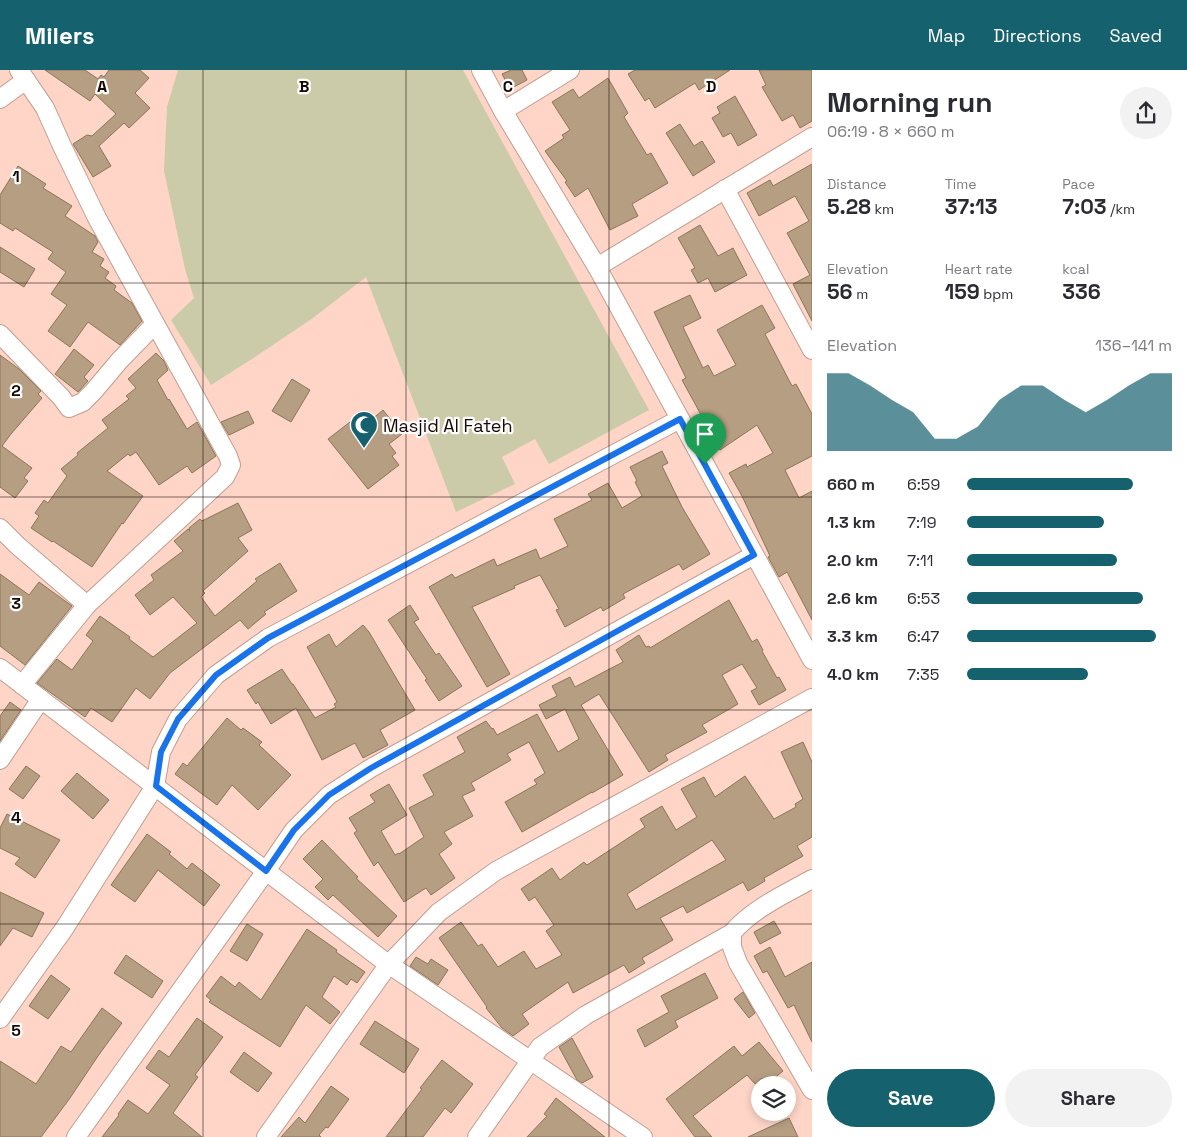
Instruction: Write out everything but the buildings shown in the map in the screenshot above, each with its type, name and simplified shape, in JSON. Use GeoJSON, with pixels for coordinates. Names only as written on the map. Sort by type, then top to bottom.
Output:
{"type":"FeatureCollection","features":[{"type":"Feature","properties":{"kind":"street"},"geometry":{"type":"LineString","coordinates":[[481,70],[503,111],[597,267],[812,660]]}},
{"type":"Feature","properties":{"kind":"street"},"geometry":{"type":"LineString","coordinates":[[503,111],[570,70]]}},
{"type":"Feature","properties":{"kind":"street"},"geometry":{"type":"LineString","coordinates":[[0,99],[23,75],[45,108],[97,218],[228,456],[231,465],[225,477],[87,605],[22,685]]}},
{"type":"Feature","properties":{"kind":"street"},"geometry":{"type":"LineString","coordinates":[[597,267],[812,137]]}},
{"type":"Feature","properties":{"kind":"street"},"geometry":{"type":"LineString","coordinates":[[725,189],[812,350]]}},
{"type":"Feature","properties":{"kind":"street"},"geometry":{"type":"LineString","coordinates":[[0,334],[61,397],[69,408],[82,402],[93,392],[120,360],[155,324]]}},
{"type":"Feature","properties":{"kind":"street"},"geometry":{"type":"LineString","coordinates":[[0,1019],[64,929],[156,786],[161,752],[178,719],[216,675],[268,638],[680,419]]}},
{"type":"Feature","properties":{"kind":"street"},"geometry":{"type":"LineString","coordinates":[[0,528],[18,546],[87,605]]}},
{"type":"Feature","properties":{"kind":"street"},"geometry":{"type":"LineString","coordinates":[[76,1137],[294,830],[329,795],[371,768],[754,555]]}},
{"type":"Feature","properties":{"kind":"street"},"geometry":{"type":"LineString","coordinates":[[0,668],[389,964],[643,1137]]}},
{"type":"Feature","properties":{"kind":"street"},"geometry":{"type":"LineString","coordinates":[[266,1137],[389,964],[439,912],[496,871],[812,698]]}},
{"type":"Feature","properties":{"kind":"street"},"geometry":{"type":"LineString","coordinates":[[0,760],[41,699]]}},
{"type":"Feature","properties":{"kind":"street"},"geometry":{"type":"LineString","coordinates":[[476,1137],[540,1047],[586,1015],[732,933],[740,923],[771,902],[812,879]]}},
{"type":"Feature","properties":{"kind":"street"},"geometry":{"type":"LineString","coordinates":[[732,933],[732,947],[738,963],[812,1090]]}},
{"type":"Feature","properties":{"kind":"green space"},"geometry":{"type":"Polygon","coordinates":[[[178,70],[463,70],[649,410],[549,464],[535,439],[502,457],[515,484],[456,512],[366,277],[313,318],[211,385],[171,320],[194,298],[185,269],[164,171],[167,107],[178,70]]]}},
{"type":"Feature","properties":{"kind":"place","name":"Masjid Al Fateh"},"geometry":{"type":"Point","coordinates":[364,449]}},
{"type":"Feature","properties":{"kind":"route"},"geometry":{"type":"LineString","coordinates":[[680,419],[705,464],[754,555],[371,768],[329,795],[294,830],[266,871],[156,786],[161,752],[178,719],[216,675],[268,638],[680,419]]}}]}
